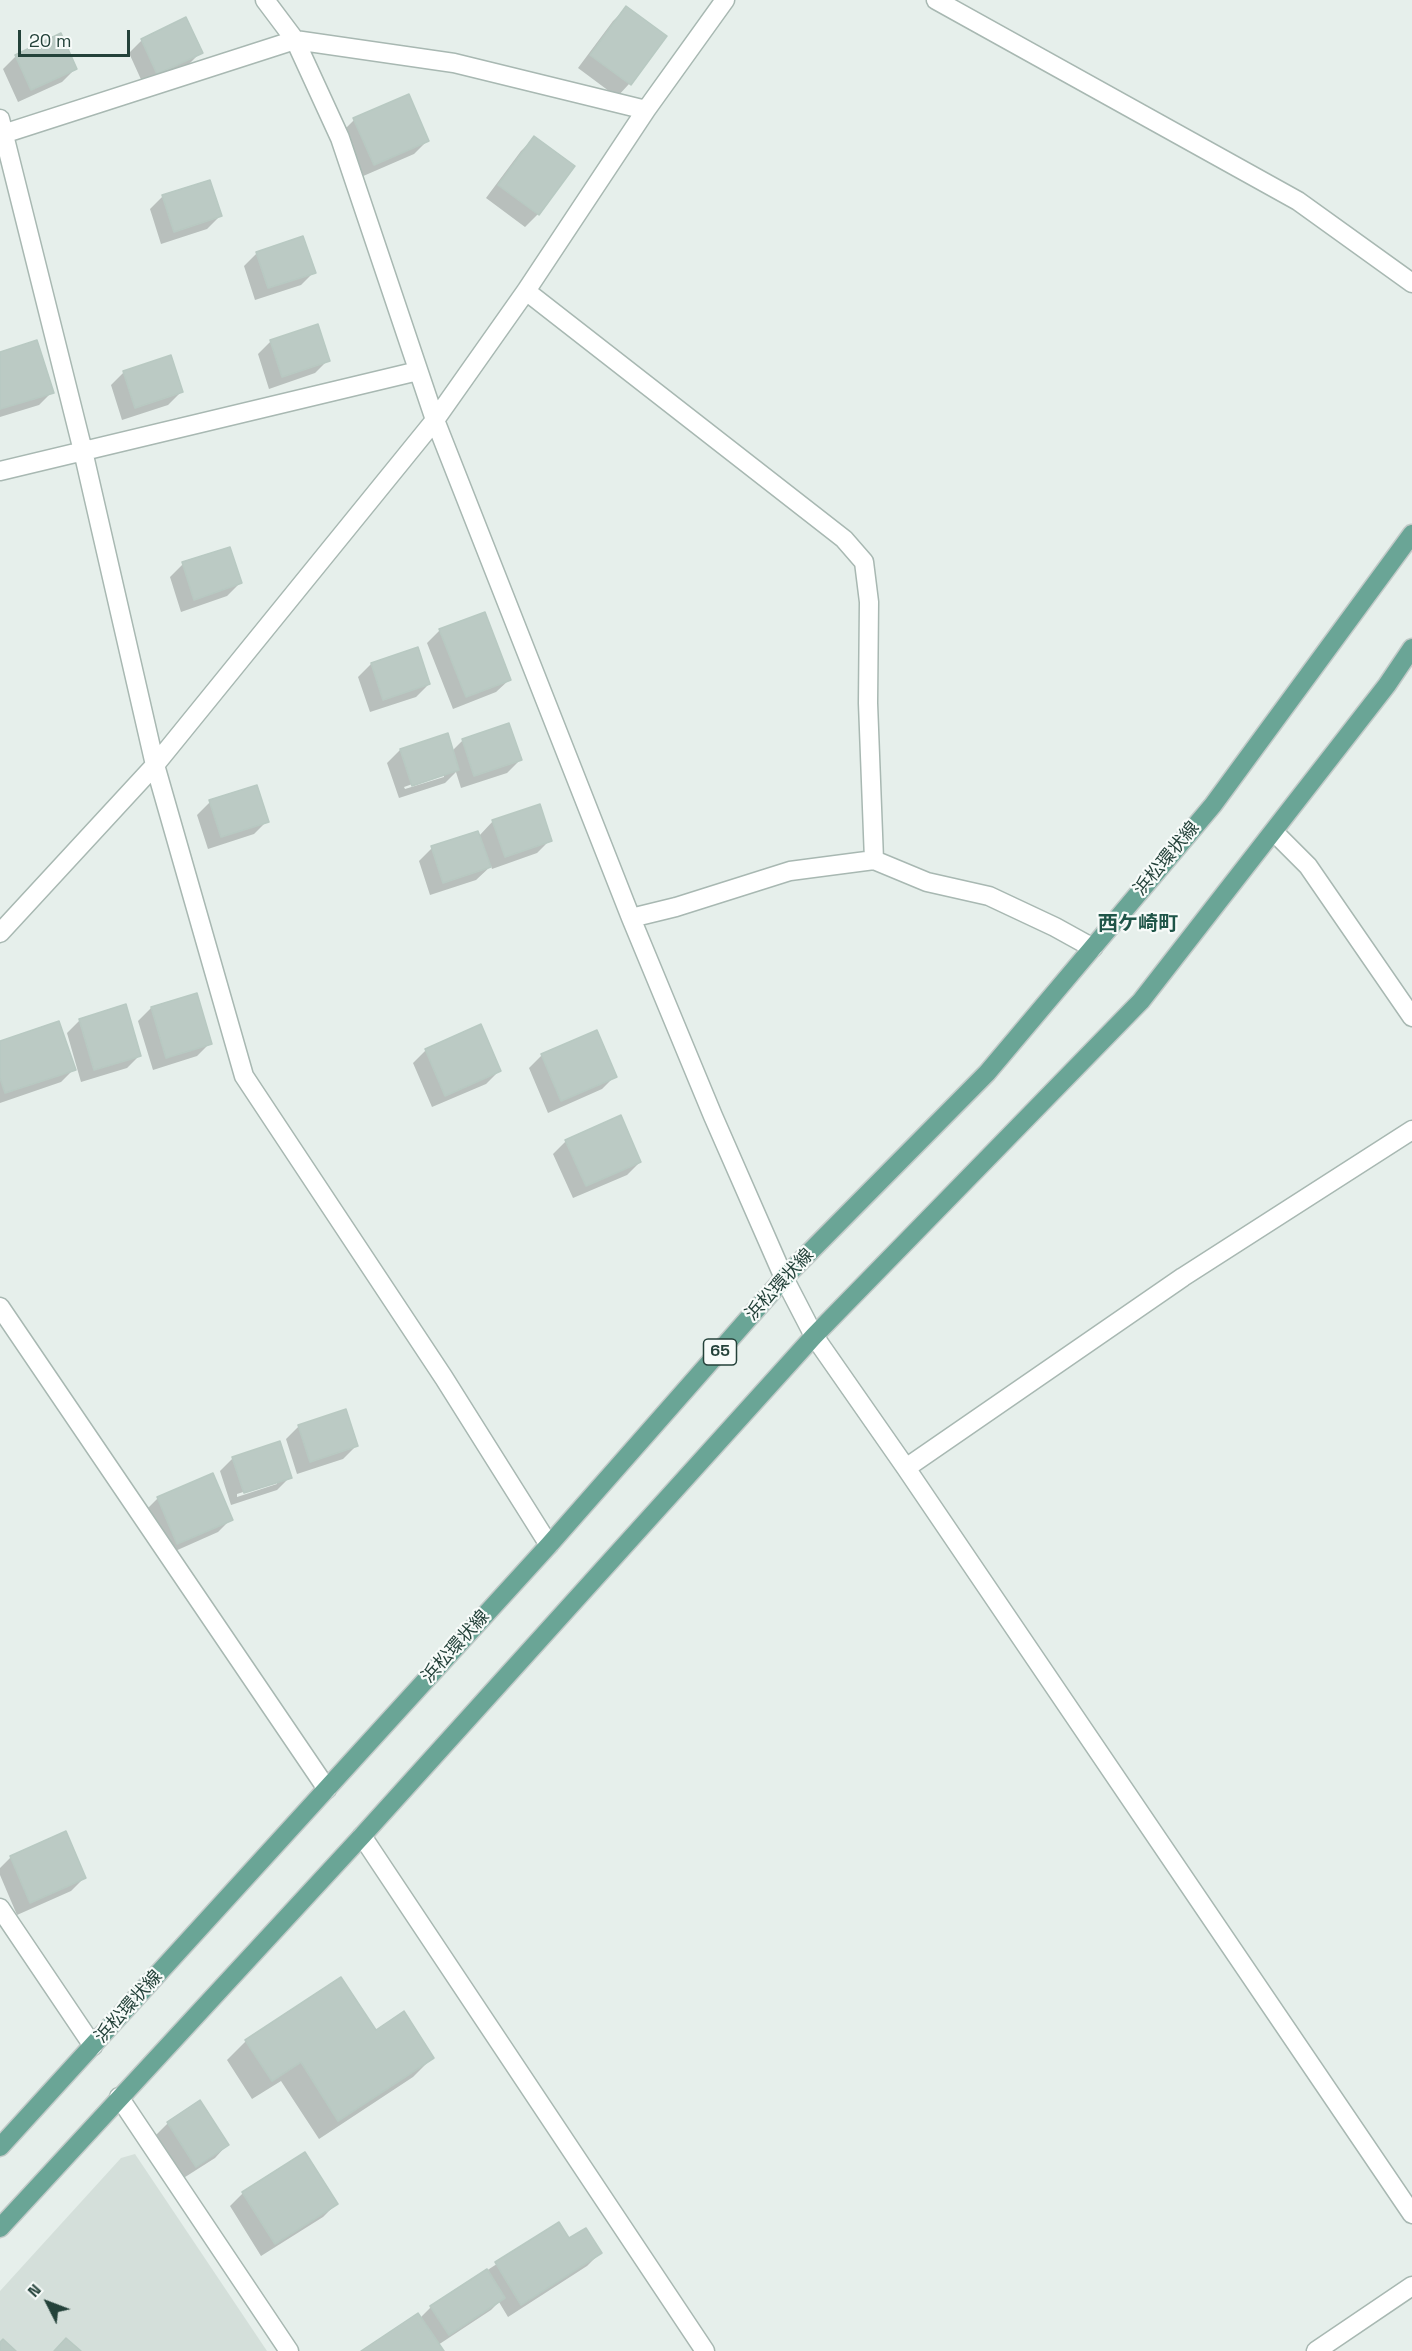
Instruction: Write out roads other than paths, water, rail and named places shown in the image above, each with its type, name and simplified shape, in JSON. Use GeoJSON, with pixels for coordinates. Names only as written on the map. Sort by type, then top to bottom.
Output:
{"type":"FeatureCollection","features":[{"type":"Feature","properties":{"kind":"main road","name":"浜松環状線"},"geometry":{"type":"LineString","coordinates":[[0,2147],[549,1545],[784,1278],[987,1072],[1213,805],[1412,534]]}},
{"type":"Feature","properties":{"kind":"main road"},"geometry":{"type":"LineString","coordinates":[[0,2228],[362,1836],[814,1336],[1141,1001],[1388,684],[1412,648]]}},
{"type":"Feature","properties":{"kind":"street"},"geometry":{"type":"LineString","coordinates":[[265,0],[295,40],[340,138],[435,420],[631,918],[708,1105],[784,1278],[814,1336],[1412,2214]]}},
{"type":"Feature","properties":{"kind":"street"},"geometry":{"type":"LineString","coordinates":[[0,933],[155,765],[435,420],[526,291],[646,110],[725,0]]}},
{"type":"Feature","properties":{"kind":"street"},"geometry":{"type":"LineString","coordinates":[[936,0],[1298,201],[1412,283]]}},
{"type":"Feature","properties":{"kind":"street"},"geometry":{"type":"LineString","coordinates":[[549,1545],[444,1378],[244,1077],[155,765],[83,450],[2,129],[295,40],[454,63],[646,110]]}},
{"type":"Feature","properties":{"kind":"street"},"geometry":{"type":"LineString","coordinates":[[526,291],[844,539],[864,562],[869,602],[868,702],[874,860]]}},
{"type":"Feature","properties":{"kind":"street"},"geometry":{"type":"LineString","coordinates":[[0,471],[418,371]]}},
{"type":"Feature","properties":{"kind":"street"},"geometry":{"type":"LineString","coordinates":[[1274,832],[1308,866],[1412,1017]]}},
{"type":"Feature","properties":{"kind":"street"},"geometry":{"type":"LineString","coordinates":[[631,918],[676,907],[790,871],[874,860],[927,882],[989,896],[1092,948]]}},
{"type":"Feature","properties":{"kind":"street"},"geometry":{"type":"LineString","coordinates":[[906,1468],[1183,1277],[1412,1130]]}},
{"type":"Feature","properties":{"kind":"street"},"geometry":{"type":"LineString","coordinates":[[0,1306],[327,1789]]}},
{"type":"Feature","properties":{"kind":"street"},"geometry":{"type":"LineString","coordinates":[[362,1836],[705,2351]]}},
{"type":"Feature","properties":{"kind":"street"},"geometry":{"type":"LineString","coordinates":[[0,1908],[93,2046]]}},
{"type":"Feature","properties":{"kind":"street"},"geometry":{"type":"LineString","coordinates":[[119,2097],[289,2351]]}},
{"type":"Feature","properties":{"kind":"street"},"geometry":{"type":"LineString","coordinates":[[1316,2351],[1412,2286]]}},
{"type":"Feature","properties":{"kind":"district","name":"西ケ崎町"},"geometry":{"type":"Point","coordinates":[1138,925]}}]}
